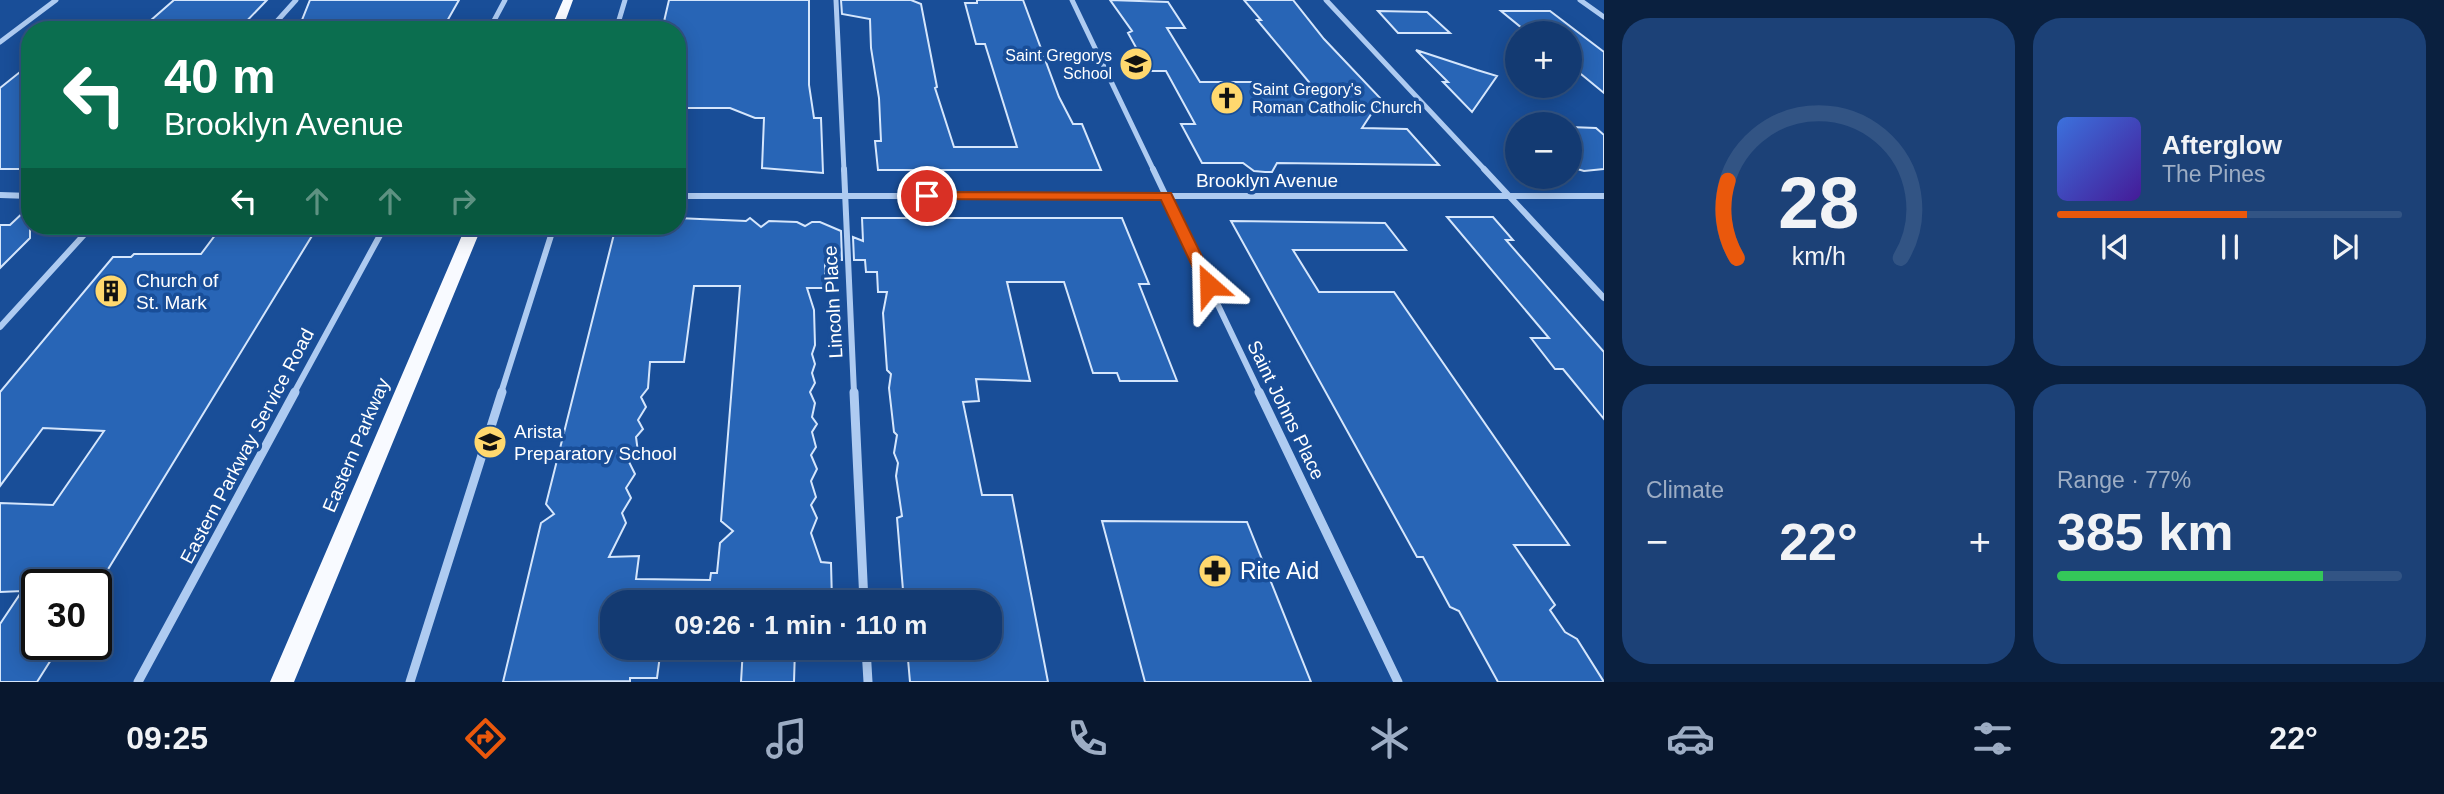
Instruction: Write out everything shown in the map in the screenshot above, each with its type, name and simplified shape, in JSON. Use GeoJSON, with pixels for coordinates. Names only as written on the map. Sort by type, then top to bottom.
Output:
{"type":"FeatureCollection","features":[{"type":"Feature","properties":{"kind":"main road"},"geometry":{"type":"LineString","coordinates":[[560,21],[568,0]]}},
{"type":"Feature","properties":{"kind":"main road","name":"Eastern Parkway"},"geometry":{"type":"LineString","coordinates":[[282,682],[470,235]]}},
{"type":"Feature","properties":{"kind":"street"},"geometry":{"type":"LineString","coordinates":[[28,21],[56,0]]}},
{"type":"Feature","properties":{"kind":"street"},"geometry":{"type":"LineString","coordinates":[[277,21],[296,0]]}},
{"type":"Feature","properties":{"kind":"street"},"geometry":{"type":"LineString","coordinates":[[494,21],[505,0]]}},
{"type":"Feature","properties":{"kind":"street"},"geometry":{"type":"LineString","coordinates":[[619,21],[625,0]]}},
{"type":"Feature","properties":{"kind":"street","name":"Lincoln Place"},"geometry":{"type":"LineString","coordinates":[[836,0],[863,590]]}},
{"type":"Feature","properties":{"kind":"street","name":"Saint Johns Place"},"geometry":{"type":"LineString","coordinates":[[1072,0],[1398,682]]}},
{"type":"Feature","properties":{"kind":"street"},"geometry":{"type":"LineString","coordinates":[[1326,0],[1604,299]]}},
{"type":"Feature","properties":{"kind":"street"},"geometry":{"type":"LineString","coordinates":[[1580,0],[1604,17]]}},
{"type":"Feature","properties":{"kind":"street"},"geometry":{"type":"LineString","coordinates":[[0,42],[21,26]]}},
{"type":"Feature","properties":{"kind":"street"},"geometry":{"type":"LineString","coordinates":[[0,195],[21,195]]}},
{"type":"Feature","properties":{"kind":"street","name":"Brooklyn Avenue"},"geometry":{"type":"LineString","coordinates":[[686,196],[1604,197]]}},
{"type":"Feature","properties":{"kind":"street"},"geometry":{"type":"LineString","coordinates":[[0,327],[84,235]]}},
{"type":"Feature","properties":{"kind":"street","name":"Eastern Parkway Service Road"},"geometry":{"type":"LineString","coordinates":[[138,682],[380,235]]}},
{"type":"Feature","properties":{"kind":"street"},"geometry":{"type":"LineString","coordinates":[[411,682],[551,235]]}},
{"type":"Feature","properties":{"kind":"street"},"geometry":{"type":"LineString","coordinates":[[867,660],[868,682]]}},
{"type":"Feature","properties":{"kind":"building"},"geometry":{"type":"Polygon","coordinates":[[[174,0],[267,0],[247,21],[150,21],[174,0]]]}},
{"type":"Feature","properties":{"kind":"building"},"geometry":{"type":"Polygon","coordinates":[[[310,0],[459,0],[447,21],[302,21],[310,0]]]}},
{"type":"Feature","properties":{"kind":"building"},"geometry":{"type":"Polygon","coordinates":[[[669,0],[809,0],[809,85],[814,118],[821,118],[823,173],[762,168],[764,118],[755,118],[730,108],[686,108],[686,21],[664,21],[669,0]]]}},
{"type":"Feature","properties":{"kind":"building"},"geometry":{"type":"Polygon","coordinates":[[[841,0],[911,0],[921,4],[937,87],[935,88],[954,147],[1017,147],[985,44],[976,44],[965,3],[977,3],[977,0],[1023,0],[1059,97],[1073,124],[1082,124],[1101,170],[878,170],[875,141],[881,141],[879,98],[871,48],[870,19],[842,14],[841,0]]]}},
{"type":"Feature","properties":{"kind":"building"},"geometry":{"type":"Polygon","coordinates":[[[1110,0],[1168,2],[1185,28],[1167,28],[1200,82],[1254,82],[1262,93],[1319,94],[1257,20],[1261,20],[1244,0],[1293,0],[1324,39],[1381,99],[1362,128],[1407,129],[1439,165],[1277,163],[1272,172],[1265,172],[1254,171],[1243,163],[1202,163],[1181,124],[1195,124],[1166,71],[1149,71],[1128,33],[1132,31],[1110,0]]]}},
{"type":"Feature","properties":{"kind":"building"},"geometry":{"type":"Polygon","coordinates":[[[1378,11],[1427,12],[1450,33],[1398,33],[1378,11]]]}},
{"type":"Feature","properties":{"kind":"building"},"geometry":{"type":"Polygon","coordinates":[[[1501,11],[1550,11],[1563,21],[1513,21],[1501,11]]]}},
{"type":"Feature","properties":{"kind":"building"},"geometry":{"type":"Polygon","coordinates":[[[1582,35],[1604,52],[1604,93],[1582,75],[1582,35]]]}},
{"type":"Feature","properties":{"kind":"building"},"geometry":{"type":"Polygon","coordinates":[[[1416,50],[1497,76],[1472,112],[1443,82],[1448,82],[1416,50]]]}},
{"type":"Feature","properties":{"kind":"building"},"geometry":{"type":"Polygon","coordinates":[[[21,71],[21,169],[0,169],[0,88],[21,71]]]}},
{"type":"Feature","properties":{"kind":"building"},"geometry":{"type":"Polygon","coordinates":[[[1582,127],[1596,128],[1604,135],[1604,169],[1584,171],[1582,127]]]}},
{"type":"Feature","properties":{"kind":"building"},"geometry":{"type":"Polygon","coordinates":[[[21,215],[21,235],[30,235],[30,238],[0,268],[0,225],[10,225],[21,215]]]}},
{"type":"Feature","properties":{"kind":"building"},"geometry":{"type":"Polygon","coordinates":[[[1447,217],[1493,217],[1513,240],[1506,240],[1604,352],[1604,419],[1563,369],[1555,369],[1531,338],[1549,338],[1447,217]]]}},
{"type":"Feature","properties":{"kind":"building"},"geometry":{"type":"Polygon","coordinates":[[[686,218],[746,221],[750,218],[761,227],[769,221],[797,222],[805,226],[820,222],[841,231],[842,260],[825,260],[825,288],[807,288],[814,310],[815,345],[812,354],[815,364],[812,373],[815,383],[810,392],[815,403],[812,417],[817,424],[812,432],[816,447],[811,455],[817,469],[811,481],[816,497],[811,505],[817,518],[811,533],[821,562],[831,563],[832,590],[600,590],[600,660],[659,660],[657,678],[630,678],[630,681],[503,682],[541,523],[554,514],[546,504],[614,235],[686,235],[686,218]],[[694,286],[684,362],[650,362],[648,388],[641,397],[646,407],[638,420],[643,429],[636,437],[638,452],[629,462],[635,474],[626,488],[631,498],[622,513],[626,523],[609,557],[639,556],[636,579],[710,580],[711,573],[717,573],[720,543],[733,531],[721,521],[740,286],[694,286]]]}},
{"type":"Feature","properties":{"kind":"building"},"geometry":{"type":"Polygon","coordinates":[[[862,218],[1122,218],[1149,284],[1139,284],[1177,381],[1120,381],[1117,373],[1093,373],[1064,282],[1007,282],[1030,381],[976,379],[979,401],[963,402],[982,495],[1012,495],[1048,682],[910,682],[908,660],[1002,660],[1002,590],[903,590],[897,518],[902,516],[896,476],[898,463],[894,453],[897,435],[894,432],[889,388],[891,374],[887,370],[883,313],[887,292],[878,292],[877,272],[866,272],[865,260],[854,260],[853,237],[863,241],[862,218]]]}},
{"type":"Feature","properties":{"kind":"building"},"geometry":{"type":"Polygon","coordinates":[[[1231,221],[1385,223],[1406,250],[1293,250],[1319,292],[1394,292],[1569,545],[1514,545],[1555,605],[1550,610],[1565,632],[1577,639],[1604,682],[1498,682],[1459,611],[1450,607],[1423,557],[1417,557],[1231,221]]]}},
{"type":"Feature","properties":{"kind":"building"},"geometry":{"type":"Polygon","coordinates":[[[215,235],[312,235],[108,569],[21,569],[21,591],[0,592],[0,503],[53,505],[104,431],[43,428],[0,486],[0,392],[113,257],[131,257],[134,254],[201,254],[215,235]]]}},
{"type":"Feature","properties":{"kind":"building"},"geometry":{"type":"Polygon","coordinates":[[[1102,521],[1247,522],[1311,682],[1145,682],[1102,521]]]}},
{"type":"Feature","properties":{"kind":"building"},"geometry":{"type":"Polygon","coordinates":[[[21,592],[21,660],[51,660],[37,682],[0,682],[0,624],[21,592]]]}},
{"type":"Feature","properties":{"kind":"building"},"geometry":{"type":"Polygon","coordinates":[[[742,660],[795,660],[794,682],[741,682],[742,660]]]}},
{"type":"Feature","properties":{"kind":"place","name":"Saint Gregorys School"},"geometry":{"type":"Point","coordinates":[1136,64]}},
{"type":"Feature","properties":{"kind":"place","name":"Saint Gregory's Roman Catholic Church"},"geometry":{"type":"Point","coordinates":[1227,98]}},
{"type":"Feature","properties":{"kind":"place","name":"Church of St. Mark"},"geometry":{"type":"Point","coordinates":[111,291]}},
{"type":"Feature","properties":{"kind":"place","name":"Arista Preparatory School"},"geometry":{"type":"Point","coordinates":[490,442]}},
{"type":"Feature","properties":{"kind":"place","name":"Rite Aid"},"geometry":{"type":"Point","coordinates":[1215,571]}},
{"type":"Feature","properties":{"kind":"route"},"geometry":{"type":"LineString","coordinates":[[927,196],[1166,196],[1209,285]]}}]}
